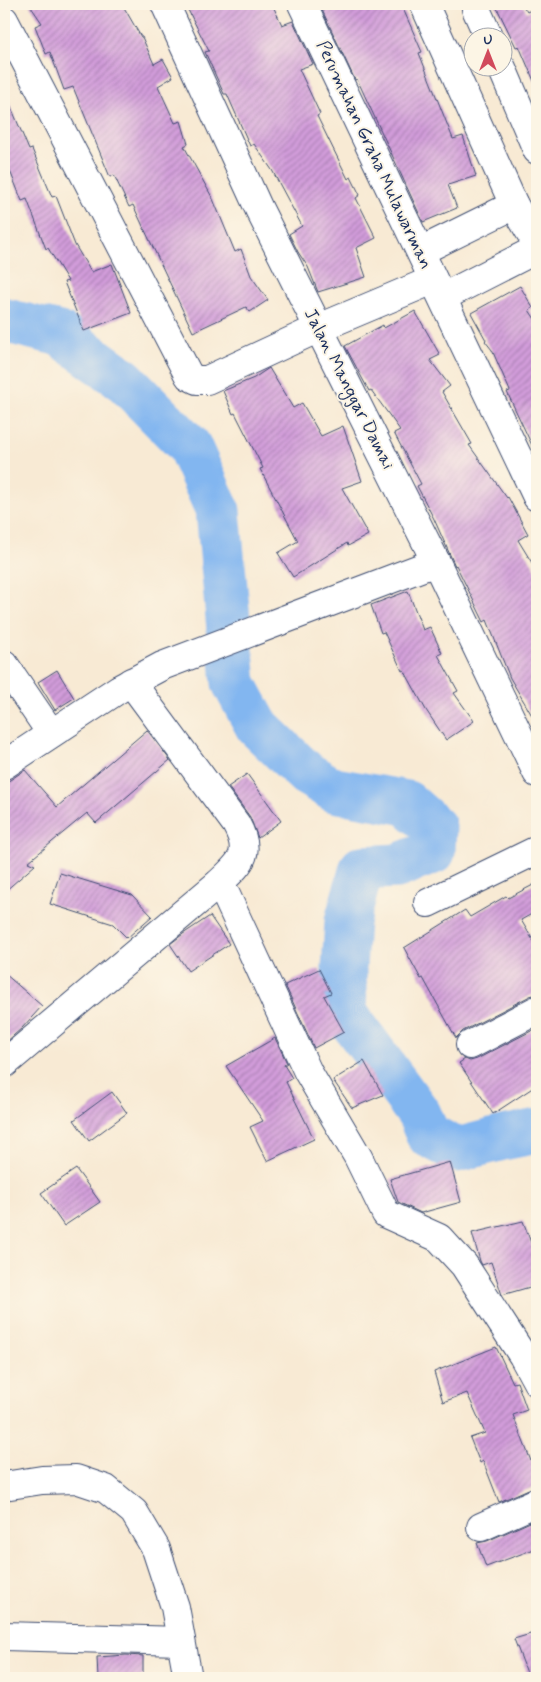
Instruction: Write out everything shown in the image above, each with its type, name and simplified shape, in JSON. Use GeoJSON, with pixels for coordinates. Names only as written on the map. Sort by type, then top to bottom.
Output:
{"type":"FeatureCollection","features":[{"type":"Feature","properties":{"kind":"street","name":"Jalan Manggar Damai"},"geometry":{"type":"LineString","coordinates":[[165,4],[259,209],[436,562],[537,774]]}},
{"type":"Feature","properties":{"kind":"street","name":"Perumahan Graha Mulawarman"},"geometry":{"type":"LineString","coordinates":[[302,4],[537,497]]}},
{"type":"Feature","properties":{"kind":"street"},"geometry":{"type":"LineString","coordinates":[[424,4],[514,205],[537,244]]}},
{"type":"Feature","properties":{"kind":"street"},"geometry":{"type":"LineString","coordinates":[[476,9],[485,28]]}},
{"type":"Feature","properties":{"kind":"street","name":"Perumahan Graha Mulawarman"},"geometry":{"type":"LineString","coordinates":[[4,20],[189,376],[197,380],[208,380],[319,328],[438,289]]}},
{"type":"Feature","properties":{"kind":"street"},"geometry":{"type":"LineString","coordinates":[[506,78],[537,150]]}},
{"type":"Feature","properties":{"kind":"street"},"geometry":{"type":"LineString","coordinates":[[421,251],[514,205]]}},
{"type":"Feature","properties":{"kind":"street"},"geometry":{"type":"LineString","coordinates":[[438,289],[537,249]]}},
{"type":"Feature","properties":{"kind":"street"},"geometry":{"type":"LineString","coordinates":[[4,765],[131,682],[162,666],[436,562]]}},
{"type":"Feature","properties":{"kind":"street"},"geometry":{"type":"LineString","coordinates":[[4,664],[51,733]]}},
{"type":"Feature","properties":{"kind":"street"},"geometry":{"type":"LineString","coordinates":[[4,1064],[218,884],[235,868],[243,857],[244,843],[236,824],[131,682]]}},
{"type":"Feature","properties":{"kind":"street"},"geometry":{"type":"LineString","coordinates":[[428,902],[537,850]]}},
{"type":"Feature","properties":{"kind":"street"},"geometry":{"type":"LineString","coordinates":[[218,884],[225,893],[308,1072],[358,1158],[386,1214],[439,1238],[464,1265],[523,1356],[537,1382]]}},
{"type":"Feature","properties":{"kind":"street"},"geometry":{"type":"LineString","coordinates":[[470,1045],[537,1010]]}},
{"type":"Feature","properties":{"kind":"street"},"geometry":{"type":"LineString","coordinates":[[4,1486],[42,1480],[76,1479],[106,1489],[134,1512],[156,1549],[175,1607],[188,1678]]}},
{"type":"Feature","properties":{"kind":"street"},"geometry":{"type":"LineString","coordinates":[[481,1527],[537,1502]]}},
{"type":"Feature","properties":{"kind":"street"},"geometry":{"type":"LineString","coordinates":[[4,1636],[181,1641]]}},
{"type":"Feature","properties":{"kind":"building"},"geometry":{"type":"Polygon","coordinates":[[[29,4],[122,4],[142,37],[154,64],[163,59],[173,77],[158,86],[175,123],[181,121],[188,144],[184,146],[213,199],[235,252],[241,249],[251,276],[268,300],[250,312],[246,307],[193,332],[133,205],[129,207],[114,175],[110,177],[73,87],[64,90],[50,52],[46,54],[35,26],[42,23],[29,4]]]}},
{"type":"Feature","properties":{"kind":"building"},"geometry":{"type":"Polygon","coordinates":[[[185,4],[272,4],[282,25],[293,21],[313,64],[299,69],[320,114],[317,116],[348,179],[351,177],[360,195],[356,198],[376,238],[356,248],[366,277],[318,292],[308,267],[289,234],[302,226],[272,170],[254,144],[250,146],[227,94],[224,94],[205,52],[209,51],[185,4]]]}},
{"type":"Feature","properties":{"kind":"building"},"geometry":{"type":"Polygon","coordinates":[[[322,4],[401,4],[422,52],[419,53],[453,139],[463,136],[476,176],[448,185],[457,208],[423,222],[357,79],[355,80],[322,10],[325,9],[322,4]]]}},
{"type":"Feature","properties":{"kind":"building"},"geometry":{"type":"Polygon","coordinates":[[[495,4],[522,4],[527,12],[537,7],[537,88],[519,46],[516,47],[514,43],[514,28],[507,28],[495,4]]]}},
{"type":"Feature","properties":{"kind":"building"},"geometry":{"type":"Polygon","coordinates":[[[4,90],[29,150],[32,149],[52,197],[56,196],[75,245],[91,272],[112,264],[131,313],[84,331],[64,282],[68,281],[48,248],[46,249],[27,199],[22,201],[4,156],[4,90]]]}},
{"type":"Feature","properties":{"kind":"building"},"geometry":{"type":"Polygon","coordinates":[[[520,286],[533,308],[529,310],[537,322],[537,456],[507,392],[510,391],[492,350],[485,341],[471,313],[520,286]]]}},
{"type":"Feature","properties":{"kind":"building"},"geometry":{"type":"Polygon","coordinates":[[[415,311],[440,355],[430,360],[450,386],[442,392],[472,444],[469,445],[508,497],[528,534],[518,540],[537,571],[537,724],[510,678],[487,620],[484,622],[417,486],[421,484],[394,433],[400,430],[371,390],[369,391],[345,346],[383,325],[384,328],[415,311]]]}},
{"type":"Feature","properties":{"kind":"building"},"geometry":{"type":"Polygon","coordinates":[[[269,368],[293,408],[302,403],[321,436],[343,426],[362,481],[342,488],[368,535],[348,546],[347,543],[293,577],[278,553],[298,541],[260,469],[263,468],[235,413],[233,414],[223,391],[254,378],[269,368]]]}},
{"type":"Feature","properties":{"kind":"building"},"geometry":{"type":"Polygon","coordinates":[[[408,591],[423,630],[430,627],[442,653],[438,655],[458,691],[454,693],[474,721],[446,740],[426,710],[404,670],[402,671],[384,632],[381,633],[371,605],[408,591]]]}},
{"type":"Feature","properties":{"kind":"building"},"geometry":{"type":"Polygon","coordinates":[[[57,670],[74,698],[55,710],[38,682],[57,670]]]}},
{"type":"Feature","properties":{"kind":"building"},"geometry":{"type":"Polygon","coordinates":[[[147,730],[170,760],[96,823],[87,813],[28,862],[35,865],[4,892],[4,784],[25,770],[57,807],[147,730]]]}},
{"type":"Feature","properties":{"kind":"building"},"geometry":{"type":"Polygon","coordinates":[[[247,774],[281,821],[258,838],[250,817],[228,787],[247,774]]]}},
{"type":"Feature","properties":{"kind":"building"},"geometry":{"type":"Polygon","coordinates":[[[60,873],[132,895],[152,916],[127,938],[113,924],[50,904],[60,873]]]}},
{"type":"Feature","properties":{"kind":"building"},"geometry":{"type":"Polygon","coordinates":[[[537,883],[537,911],[521,920],[537,947],[537,994],[463,1031],[456,1038],[404,948],[465,910],[470,917],[506,896],[508,898],[537,883]]]}},
{"type":"Feature","properties":{"kind":"building"},"geometry":{"type":"Polygon","coordinates":[[[210,916],[229,944],[188,971],[170,944],[210,916]]]}},
{"type":"Feature","properties":{"kind":"building"},"geometry":{"type":"Polygon","coordinates":[[[319,969],[331,993],[324,996],[344,1032],[314,1048],[285,985],[319,969]]]}},
{"type":"Feature","properties":{"kind":"building"},"geometry":{"type":"Polygon","coordinates":[[[4,973],[42,1006],[4,1044],[4,973]]]}},
{"type":"Feature","properties":{"kind":"building"},"geometry":{"type":"Polygon","coordinates":[[[537,1028],[537,1085],[493,1114],[459,1063],[465,1059],[470,1061],[477,1059],[537,1028]]]}},
{"type":"Feature","properties":{"kind":"building"},"geometry":{"type":"Polygon","coordinates":[[[275,1038],[287,1063],[284,1065],[292,1078],[286,1082],[314,1139],[267,1161],[250,1127],[263,1121],[226,1066],[275,1038]]]}},
{"type":"Feature","properties":{"kind":"building"},"geometry":{"type":"Polygon","coordinates":[[[364,1061],[383,1095],[352,1108],[333,1080],[364,1061]]]}},
{"type":"Feature","properties":{"kind":"building"},"geometry":{"type":"Polygon","coordinates":[[[112,1092],[127,1113],[89,1141],[74,1120],[112,1092]]]}},
{"type":"Feature","properties":{"kind":"building"},"geometry":{"type":"Polygon","coordinates":[[[450,1162],[461,1202],[421,1213],[398,1202],[390,1179],[450,1162]]]}},
{"type":"Feature","properties":{"kind":"building"},"geometry":{"type":"Polygon","coordinates":[[[76,1169],[100,1202],[64,1226],[41,1193],[76,1169]]]}},
{"type":"Feature","properties":{"kind":"building"},"geometry":{"type":"Polygon","coordinates":[[[523,1221],[537,1259],[537,1285],[502,1295],[491,1262],[482,1265],[480,1261],[472,1233],[523,1221]]]}},
{"type":"Feature","properties":{"kind":"building"},"geometry":{"type":"Polygon","coordinates":[[[496,1347],[513,1383],[517,1382],[527,1410],[513,1415],[531,1461],[537,1458],[537,1487],[499,1502],[483,1461],[480,1463],[470,1438],[485,1433],[467,1393],[443,1402],[434,1372],[496,1347]]]}},
{"type":"Feature","properties":{"kind":"building"},"geometry":{"type":"Polygon","coordinates":[[[537,1519],[537,1548],[486,1567],[477,1543],[487,1541],[537,1519]]]}},
{"type":"Feature","properties":{"kind":"building"},"geometry":{"type":"Polygon","coordinates":[[[537,1632],[537,1678],[529,1678],[514,1639],[537,1632]]]}},
{"type":"Feature","properties":{"kind":"building"},"geometry":{"type":"Polygon","coordinates":[[[143,1656],[143,1678],[98,1678],[97,1657],[143,1656]]]}},
{"type":"Feature","properties":{"kind":"waterway"},"geometry":{"type":"LineString","coordinates":[[4,323],[7,321],[60,334],[124,380],[189,446],[218,511],[234,683],[257,726],[307,774],[334,790],[407,803],[434,827],[433,852],[397,866],[362,868],[347,921],[344,968],[345,1013],[419,1114],[428,1135],[457,1150],[537,1131]]}}]}
